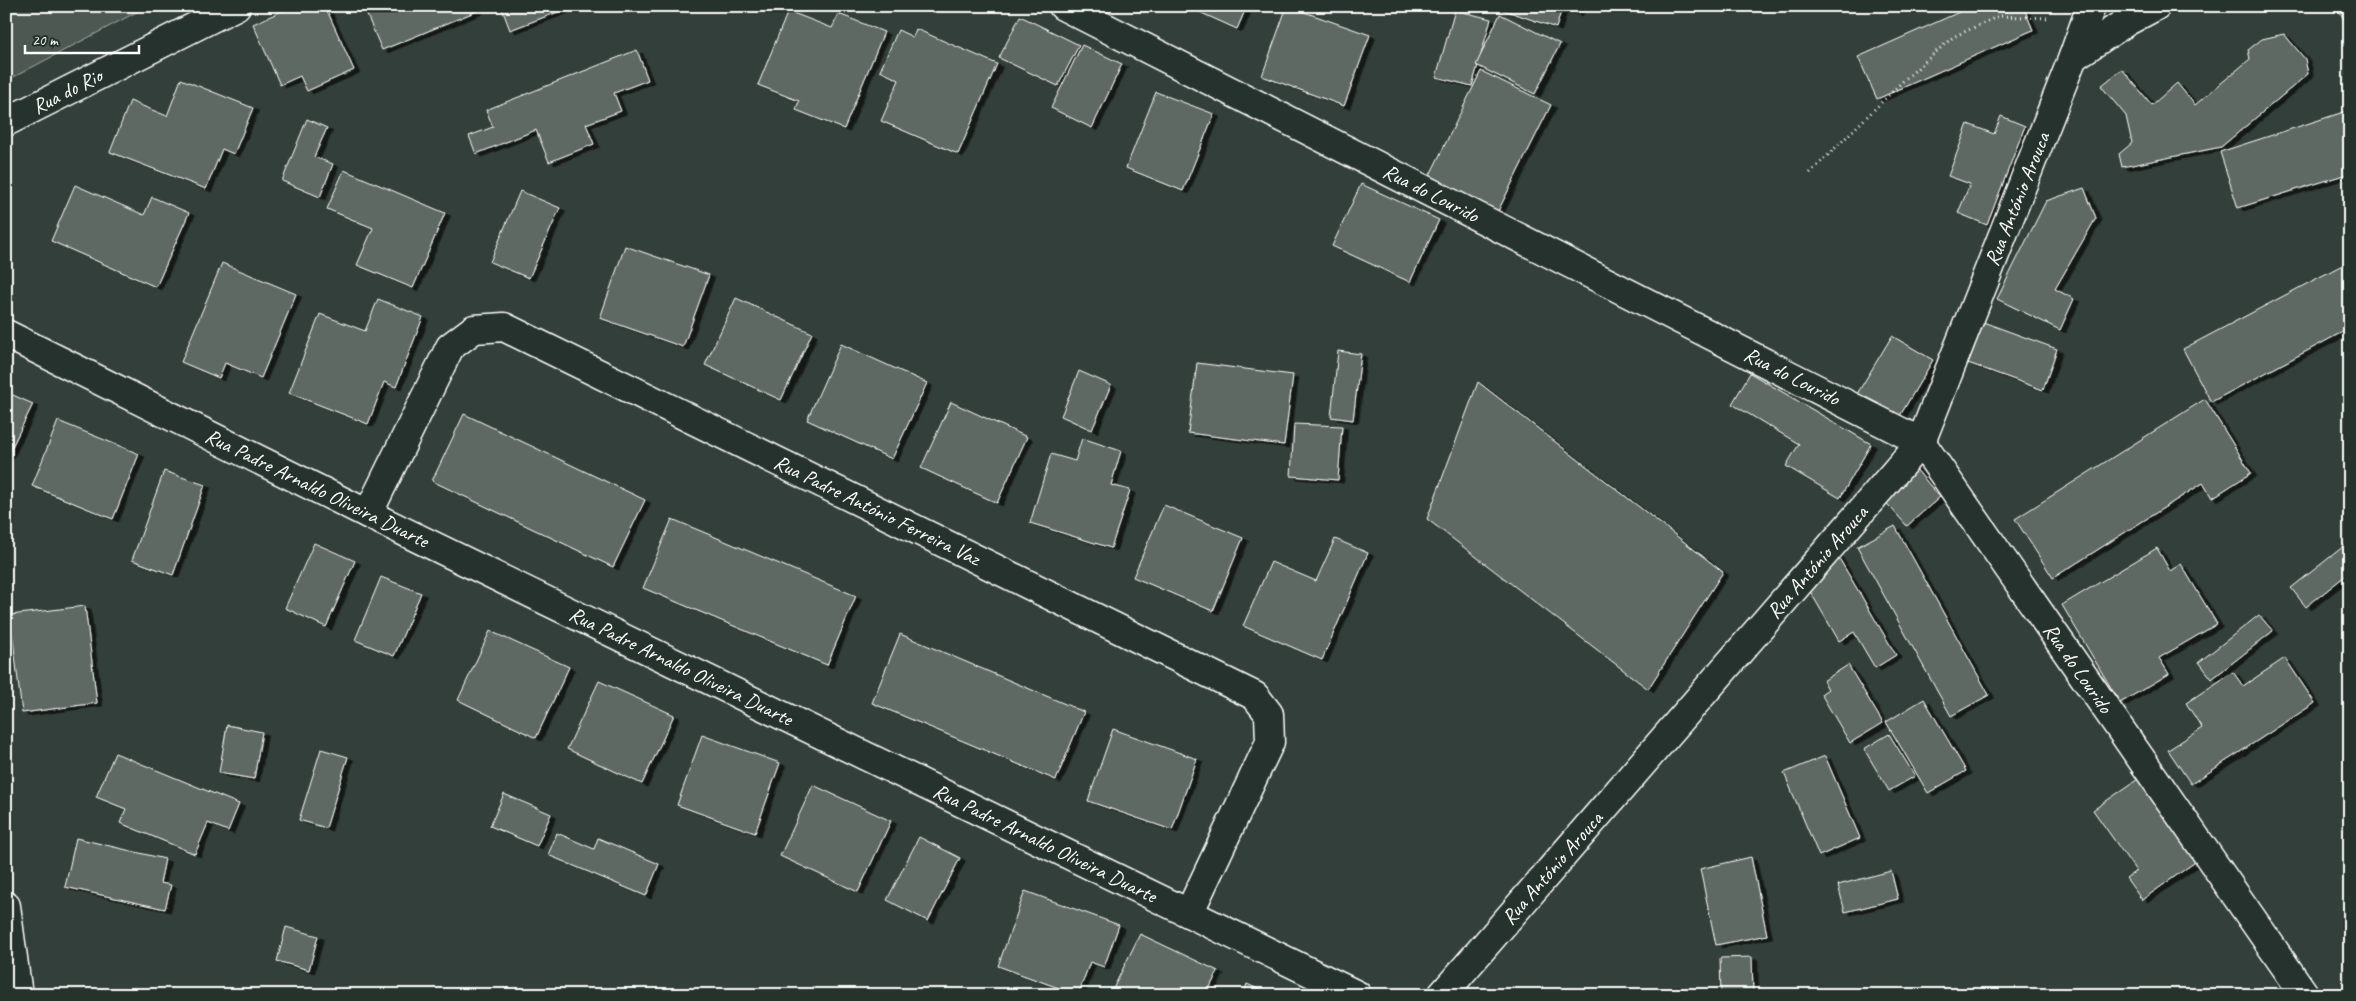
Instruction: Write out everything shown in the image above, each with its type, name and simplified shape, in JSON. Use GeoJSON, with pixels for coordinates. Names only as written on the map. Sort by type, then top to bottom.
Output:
{"type":"FeatureCollection","features":[{"type":"Feature","properties":{"kind":"street","name":"Rua do Rio"},"geometry":{"type":"LineString","coordinates":[[6,122],[236,6]]}},
{"type":"Feature","properties":{"kind":"street","name":"Rua do Lourido"},"geometry":{"type":"LineString","coordinates":[[1063,6],[1921,442],[2304,995]]}},
{"type":"Feature","properties":{"kind":"street"},"geometry":{"type":"LineString","coordinates":[[2073,57],[2126,22],[2156,6]]}},
{"type":"Feature","properties":{"kind":"street","name":"Rua António Arouca"},"geometry":{"type":"LineString","coordinates":[[1442,995],[1921,442],[2073,57],[2088,14]]}},
{"type":"Feature","properties":{"kind":"street","name":"Rua Padre António Ferreira Vaz"},"geometry":{"type":"LineString","coordinates":[[368,514],[450,348],[474,328],[504,327],[1255,696],[1269,714],[1270,742],[1189,913]]}},
{"type":"Feature","properties":{"kind":"street","name":"Rua Padre Arnaldo Oliveira Duarte"},"geometry":{"type":"LineString","coordinates":[[6,334],[368,514],[1357,995]]}},
{"type":"Feature","properties":{"kind":"street"},"geometry":{"type":"LineString","coordinates":[[6,906],[18,995]]}},
{"type":"Feature","properties":{"kind":"path"},"geometry":{"type":"LineString","coordinates":[[1810,173],[1903,81],[1953,36],[1999,16],[2088,14]]}},
{"type":"Feature","properties":{"kind":"shaded area"},"geometry":{"type":"Polygon","coordinates":[[[6,6],[148,6],[6,81],[6,6]]]}},
{"type":"Feature","properties":{"kind":"building"},"geometry":{"type":"Polygon","coordinates":[[[293,6],[325,6],[354,70],[307,91],[300,76],[280,85],[253,24],[293,6]]]}},
{"type":"Feature","properties":{"kind":"building"},"geometry":{"type":"Polygon","coordinates":[[[363,6],[475,6],[477,11],[382,50],[363,6]]]}},
{"type":"Feature","properties":{"kind":"building"},"geometry":{"type":"Polygon","coordinates":[[[501,6],[574,6],[510,30],[501,6]]]}},
{"type":"Feature","properties":{"kind":"building"},"geometry":{"type":"Polygon","coordinates":[[[1186,6],[1247,6],[1237,29],[1186,6]]]}},
{"type":"Feature","properties":{"kind":"building"},"geometry":{"type":"Polygon","coordinates":[[[1287,6],[1370,35],[1344,106],[1262,76],[1287,6]]]}},
{"type":"Feature","properties":{"kind":"building"},"geometry":{"type":"Polygon","coordinates":[[[1492,6],[1580,6],[1577,13],[1562,8],[1556,28],[1492,6]]]}},
{"type":"Feature","properties":{"kind":"building"},"geometry":{"type":"Polygon","coordinates":[[[1973,6],[2023,6],[2033,30],[1877,99],[1858,57],[1973,6]]]}},
{"type":"Feature","properties":{"kind":"building"},"geometry":{"type":"Polygon","coordinates":[[[2337,6],[2350,6],[2350,27],[2348,28],[2337,6]]]}},
{"type":"Feature","properties":{"kind":"building"},"geometry":{"type":"Polygon","coordinates":[[[1455,10],[1491,19],[1472,86],[1436,77],[1455,10]]]}},
{"type":"Feature","properties":{"kind":"building"},"geometry":{"type":"Polygon","coordinates":[[[788,11],[832,28],[839,14],[884,32],[844,129],[796,110],[799,101],[758,85],[788,11]]]}},
{"type":"Feature","properties":{"kind":"building"},"geometry":{"type":"Polygon","coordinates":[[[1500,14],[1560,44],[1535,94],[1476,65],[1500,14]]]}},
{"type":"Feature","properties":{"kind":"building"},"geometry":{"type":"Polygon","coordinates":[[[1020,16],[1079,45],[1058,86],[999,58],[1020,16]]]}},
{"type":"Feature","properties":{"kind":"building"},"geometry":{"type":"Polygon","coordinates":[[[916,29],[997,64],[958,154],[881,121],[899,80],[880,71],[898,30],[913,37],[916,29]]]}},
{"type":"Feature","properties":{"kind":"building"},"geometry":{"type":"Polygon","coordinates":[[[2284,34],[2305,59],[2308,74],[2221,147],[2122,167],[2119,154],[2132,143],[2126,116],[2101,86],[2122,69],[2152,105],[2177,83],[2195,105],[2250,59],[2248,50],[2262,39],[2284,34]]]}},
{"type":"Feature","properties":{"kind":"building"},"geometry":{"type":"Polygon","coordinates":[[[1082,45],[1122,64],[1092,128],[1051,108],[1082,45]]]}},
{"type":"Feature","properties":{"kind":"building"},"geometry":{"type":"Polygon","coordinates":[[[637,50],[648,80],[614,93],[621,111],[586,124],[594,144],[549,162],[536,130],[476,154],[469,136],[493,127],[486,110],[637,50]]]}},
{"type":"Feature","properties":{"kind":"building"},"geometry":{"type":"Polygon","coordinates":[[[1481,71],[1551,105],[1498,211],[1429,177],[1481,71]]]}},
{"type":"Feature","properties":{"kind":"building"},"geometry":{"type":"Polygon","coordinates":[[[181,79],[253,108],[234,154],[222,149],[206,189],[110,152],[130,101],[167,116],[181,79]]]}},
{"type":"Feature","properties":{"kind":"building"},"geometry":{"type":"Polygon","coordinates":[[[1156,92],[1214,114],[1183,191],[1126,168],[1156,92]]]}},
{"type":"Feature","properties":{"kind":"building"},"geometry":{"type":"Polygon","coordinates":[[[2350,110],[2350,173],[2238,208],[2220,152],[2350,110]]]}},
{"type":"Feature","properties":{"kind":"building"},"geometry":{"type":"Polygon","coordinates":[[[2001,116],[2025,126],[1987,225],[1958,213],[1970,184],[1948,176],[1968,124],[1994,134],[2001,116]]]}},
{"type":"Feature","properties":{"kind":"building"},"geometry":{"type":"Polygon","coordinates":[[[307,119],[327,128],[314,157],[333,164],[320,197],[282,181],[307,119]]]}},
{"type":"Feature","properties":{"kind":"building"},"geometry":{"type":"Polygon","coordinates":[[[344,170],[445,213],[413,288],[357,265],[373,228],[327,209],[344,170]]]}},
{"type":"Feature","properties":{"kind":"building"},"geometry":{"type":"Polygon","coordinates":[[[1361,184],[1439,220],[1410,282],[1332,246],[1361,184]]]}},
{"type":"Feature","properties":{"kind":"building"},"geometry":{"type":"Polygon","coordinates":[[[75,185],[144,215],[152,197],[189,213],[156,287],[51,241],[75,185]]]}},
{"type":"Feature","properties":{"kind":"building"},"geometry":{"type":"Polygon","coordinates":[[[2084,188],[2096,218],[2055,289],[2074,299],[2060,330],[1997,299],[2046,201],[2084,188]]]}},
{"type":"Feature","properties":{"kind":"building"},"geometry":{"type":"Polygon","coordinates":[[[520,191],[560,208],[529,278],[490,262],[520,191]]]}},
{"type":"Feature","properties":{"kind":"building"},"geometry":{"type":"Polygon","coordinates":[[[625,246],[709,275],[683,347],[600,318],[625,246]]]}},
{"type":"Feature","properties":{"kind":"building"},"geometry":{"type":"Polygon","coordinates":[[[2350,261],[2350,328],[2211,402],[2183,349],[2350,261]]]}},
{"type":"Feature","properties":{"kind":"building"},"geometry":{"type":"Polygon","coordinates":[[[222,263],[296,294],[261,378],[225,363],[219,378],[181,362],[222,263]]]}},
{"type":"Feature","properties":{"kind":"building"},"geometry":{"type":"Polygon","coordinates":[[[736,298],[812,333],[781,400],[705,365],[736,298]]]}},
{"type":"Feature","properties":{"kind":"building"},"geometry":{"type":"Polygon","coordinates":[[[378,299],[423,317],[396,387],[384,382],[368,424],[289,393],[320,314],[365,331],[378,299]]]}},
{"type":"Feature","properties":{"kind":"building"},"geometry":{"type":"Polygon","coordinates":[[[1983,322],[2057,349],[2043,390],[1968,363],[1983,322]]]}},
{"type":"Feature","properties":{"kind":"building"},"geometry":{"type":"Polygon","coordinates":[[[1892,336],[1933,360],[1898,419],[1857,394],[1892,336]]]}},
{"type":"Feature","properties":{"kind":"building"},"geometry":{"type":"Polygon","coordinates":[[[841,344],[927,383],[892,459],[807,420],[841,344]]]}},
{"type":"Feature","properties":{"kind":"building"},"geometry":{"type":"Polygon","coordinates":[[[1338,351],[1361,354],[1353,420],[1331,417],[1338,351]]]}},
{"type":"Feature","properties":{"kind":"building"},"geometry":{"type":"Polygon","coordinates":[[[1197,363],[1293,375],[1284,445],[1188,433],[1197,363]]]}},
{"type":"Feature","properties":{"kind":"building"},"geometry":{"type":"Polygon","coordinates":[[[1079,371],[1111,385],[1092,430],[1061,416],[1079,371]]]}},
{"type":"Feature","properties":{"kind":"building"},"geometry":{"type":"Polygon","coordinates":[[[1750,373],[1871,444],[1840,498],[1786,466],[1799,444],[1732,404],[1750,373]]]}},
{"type":"Feature","properties":{"kind":"building"},"geometry":{"type":"Polygon","coordinates":[[[1478,382],[1723,572],[1648,689],[1427,519],[1478,382]]]}},
{"type":"Feature","properties":{"kind":"building"},"geometry":{"type":"Polygon","coordinates":[[[6,392],[33,404],[6,459],[6,392]]]}},
{"type":"Feature","properties":{"kind":"building"},"geometry":{"type":"Polygon","coordinates":[[[2205,399],[2251,473],[2212,498],[2203,483],[2053,578],[2015,519],[2205,399]]]}},
{"type":"Feature","properties":{"kind":"building"},"geometry":{"type":"Polygon","coordinates":[[[951,402],[1027,437],[997,503],[921,468],[951,402]]]}},
{"type":"Feature","properties":{"kind":"building"},"geometry":{"type":"Polygon","coordinates":[[[464,414],[645,500],[613,567],[432,481],[464,414]]]}},
{"type":"Feature","properties":{"kind":"building"},"geometry":{"type":"Polygon","coordinates":[[[58,421],[139,454],[113,519],[32,486],[58,421]]]}},
{"type":"Feature","properties":{"kind":"building"},"geometry":{"type":"Polygon","coordinates":[[[1294,424],[1342,426],[1338,480],[1291,476],[1294,424]]]}},
{"type":"Feature","properties":{"kind":"building"},"geometry":{"type":"Polygon","coordinates":[[[1082,438],[1121,451],[1111,485],[1130,490],[1111,548],[1030,523],[1051,454],[1075,461],[1082,438]]]}},
{"type":"Feature","properties":{"kind":"building"},"geometry":{"type":"Polygon","coordinates":[[[1908,460],[1940,497],[1907,526],[1874,489],[1908,460]]]}},
{"type":"Feature","properties":{"kind":"building"},"geometry":{"type":"Polygon","coordinates":[[[164,471],[205,485],[173,575],[132,560],[164,471]]]}},
{"type":"Feature","properties":{"kind":"building"},"geometry":{"type":"Polygon","coordinates":[[[1164,505],[1243,538],[1213,611],[1133,577],[1164,505]]]}},
{"type":"Feature","properties":{"kind":"building"},"geometry":{"type":"Polygon","coordinates":[[[672,519],[856,596],[827,665],[643,588],[672,519]]]}},
{"type":"Feature","properties":{"kind":"building"},"geometry":{"type":"Polygon","coordinates":[[[1895,526],[1989,695],[1951,716],[1857,547],[1895,526]]]}},
{"type":"Feature","properties":{"kind":"building"},"geometry":{"type":"Polygon","coordinates":[[[1335,539],[1368,553],[1322,660],[1243,626],[1271,562],[1316,581],[1335,539]]]}},
{"type":"Feature","properties":{"kind":"building"},"geometry":{"type":"Polygon","coordinates":[[[2349,542],[2350,572],[2306,607],[2291,588],[2349,542]]]}},
{"type":"Feature","properties":{"kind":"building"},"geometry":{"type":"Polygon","coordinates":[[[314,543],[355,561],[326,627],[285,608],[314,543]]]}},
{"type":"Feature","properties":{"kind":"building"},"geometry":{"type":"Polygon","coordinates":[[[1833,548],[1896,655],[1875,668],[1854,632],[1839,641],[1797,569],[1833,548]]]}},
{"type":"Feature","properties":{"kind":"building"},"geometry":{"type":"Polygon","coordinates":[[[2157,548],[2170,571],[2181,564],[2217,624],[2159,658],[2169,674],[2120,703],[2062,605],[2157,548]]]}},
{"type":"Feature","properties":{"kind":"building"},"geometry":{"type":"Polygon","coordinates":[[[381,577],[421,593],[394,656],[355,640],[381,577]]]}},
{"type":"Feature","properties":{"kind":"building"},"geometry":{"type":"Polygon","coordinates":[[[85,606],[97,703],[22,713],[10,615],[85,606]]]}},
{"type":"Feature","properties":{"kind":"building"},"geometry":{"type":"Polygon","coordinates":[[[2259,615],[2273,631],[2212,679],[2199,662],[2259,615]]]}},
{"type":"Feature","properties":{"kind":"building"},"geometry":{"type":"Polygon","coordinates":[[[490,631],[569,667],[536,738],[458,700],[490,631]]]}},
{"type":"Feature","properties":{"kind":"building"},"geometry":{"type":"Polygon","coordinates":[[[900,634],[1084,712],[1056,780],[872,703],[900,634]]]}},
{"type":"Feature","properties":{"kind":"building"},"geometry":{"type":"Polygon","coordinates":[[[2285,658],[2315,703],[2191,784],[2168,750],[2202,728],[2186,703],[2233,672],[2243,686],[2285,658]]]}},
{"type":"Feature","properties":{"kind":"building"},"geometry":{"type":"Polygon","coordinates":[[[1848,665],[1883,723],[1850,743],[1821,694],[1828,689],[1823,681],[1848,665]]]}},
{"type":"Feature","properties":{"kind":"building"},"geometry":{"type":"Polygon","coordinates":[[[599,681],[674,715],[642,784],[567,749],[599,681]]]}},
{"type":"Feature","properties":{"kind":"building"},"geometry":{"type":"Polygon","coordinates":[[[1924,699],[1966,771],[1928,793],[1886,722],[1924,699]]]}},
{"type":"Feature","properties":{"kind":"building"},"geometry":{"type":"Polygon","coordinates":[[[227,725],[262,732],[254,779],[219,773],[227,725]]]}},
{"type":"Feature","properties":{"kind":"building"},"geometry":{"type":"Polygon","coordinates":[[[1113,729],[1197,759],[1172,830],[1088,801],[1113,729]]]}},
{"type":"Feature","properties":{"kind":"building"},"geometry":{"type":"Polygon","coordinates":[[[1889,734],[1915,776],[1889,791],[1864,749],[1889,734]]]}},
{"type":"Feature","properties":{"kind":"building"},"geometry":{"type":"Polygon","coordinates":[[[702,735],[780,763],[755,833],[677,805],[702,735]]]}},
{"type":"Feature","properties":{"kind":"building"},"geometry":{"type":"Polygon","coordinates":[[[321,749],[348,757],[326,828],[299,820],[321,749]]]}},
{"type":"Feature","properties":{"kind":"building"},"geometry":{"type":"Polygon","coordinates":[[[115,753],[239,804],[228,831],[208,823],[195,854],[120,823],[126,809],[96,797],[115,753]]]}},
{"type":"Feature","properties":{"kind":"building"},"geometry":{"type":"Polygon","coordinates":[[[1825,756],[1860,838],[1819,856],[1784,773],[1825,756]]]}},
{"type":"Feature","properties":{"kind":"building"},"geometry":{"type":"Polygon","coordinates":[[[2141,777],[2198,860],[2142,900],[2126,878],[2136,871],[2093,810],[2141,777]]]}},
{"type":"Feature","properties":{"kind":"building"},"geometry":{"type":"Polygon","coordinates":[[[813,785],[891,821],[858,892],[780,856],[813,785]]]}},
{"type":"Feature","properties":{"kind":"building"},"geometry":{"type":"Polygon","coordinates":[[[504,794],[551,814],[537,846],[490,826],[504,794]]]}},
{"type":"Feature","properties":{"kind":"building"},"geometry":{"type":"Polygon","coordinates":[[[557,833],[594,849],[598,838],[659,864],[646,896],[548,855],[557,833]]]}},
{"type":"Feature","properties":{"kind":"building"},"geometry":{"type":"Polygon","coordinates":[[[919,837],[960,858],[928,921],[887,900],[919,837]]]}},
{"type":"Feature","properties":{"kind":"building"},"geometry":{"type":"Polygon","coordinates":[[[76,838],[165,859],[160,883],[171,885],[165,909],[65,887],[76,838]]]}},
{"type":"Feature","properties":{"kind":"building"},"geometry":{"type":"Polygon","coordinates":[[[1751,857],[1767,935],[1716,945],[1700,869],[1751,857]]]}},
{"type":"Feature","properties":{"kind":"building"},"geometry":{"type":"Polygon","coordinates":[[[1891,871],[1898,899],[1845,912],[1838,885],[1891,871]]]}},
{"type":"Feature","properties":{"kind":"building"},"geometry":{"type":"Polygon","coordinates":[[[1025,891],[1119,925],[1104,967],[1090,962],[1078,995],[998,966],[1025,891]]]}},
{"type":"Feature","properties":{"kind":"building"},"geometry":{"type":"Polygon","coordinates":[[[286,927],[318,936],[309,970],[277,961],[286,927]]]}},
{"type":"Feature","properties":{"kind":"building"},"geometry":{"type":"Polygon","coordinates":[[[1140,934],[1218,971],[1206,995],[1110,995],[1140,934]]]}},
{"type":"Feature","properties":{"kind":"building"},"geometry":{"type":"Polygon","coordinates":[[[1752,957],[1753,995],[1721,995],[1720,958],[1752,957]]]}},
{"type":"Feature","properties":{"kind":"building"},"geometry":{"type":"Polygon","coordinates":[[[1247,984],[1271,995],[1243,995],[1247,984]]]}}]}
